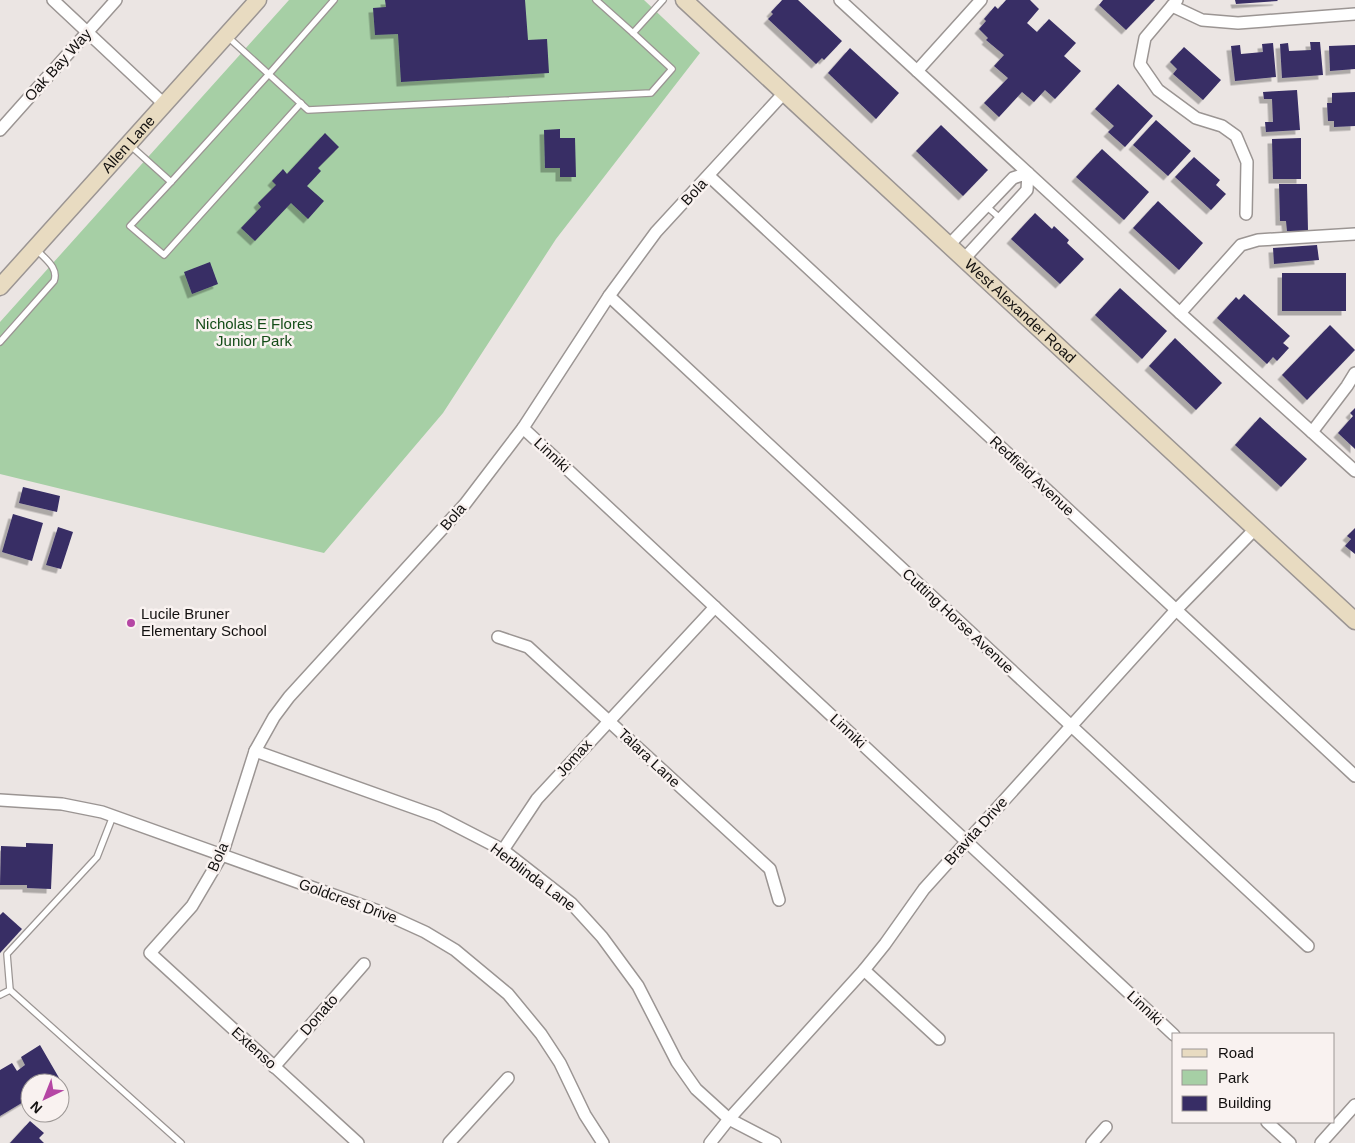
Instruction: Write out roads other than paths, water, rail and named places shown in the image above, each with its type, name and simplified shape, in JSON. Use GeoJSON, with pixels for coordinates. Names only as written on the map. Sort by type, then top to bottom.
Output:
{"type":"FeatureCollection","features":[{"type":"Feature","properties":{"kind":"main road","name":"Allen Lane"},"geometry":{"type":"LineString","coordinates":[[0,287],[258,0]]}},
{"type":"Feature","properties":{"kind":"main road","name":"West Alexander Road"},"geometry":{"type":"LineString","coordinates":[[684,0],[1355,621]]}},
{"type":"Feature","properties":{"kind":"street"},"geometry":{"type":"LineString","coordinates":[[53,0],[164,104]]}},
{"type":"Feature","properties":{"kind":"street","name":"Oak Bay Way"},"geometry":{"type":"LineString","coordinates":[[0,130],[116,0]]}},
{"type":"Feature","properties":{"kind":"street"},"geometry":{"type":"LineString","coordinates":[[840,0],[854,4],[917,71],[1355,471]]}},
{"type":"Feature","properties":{"kind":"street"},"geometry":{"type":"LineString","coordinates":[[917,71],[982,0]]}},
{"type":"Feature","properties":{"kind":"street"},"geometry":{"type":"LineString","coordinates":[[1246,214],[1247,162],[1236,136],[1222,126],[1196,118],[1158,90],[1140,64],[1145,38],[1175,3],[1202,20],[1238,23],[1355,14]]}},
{"type":"Feature","properties":{"kind":"street","name":"Bola"},"geometry":{"type":"LineString","coordinates":[[150,953],[192,906],[222,855],[255,751],[274,717],[289,697],[465,504],[523,428],[609,296],[656,232],[784,93]]}},
{"type":"Feature","properties":{"kind":"street"},"geometry":{"type":"LineString","coordinates":[[949,245],[1012,178],[1028,173]]}},
{"type":"Feature","properties":{"kind":"street"},"geometry":{"type":"LineString","coordinates":[[964,259],[1027,190],[1028,173]]}},
{"type":"Feature","properties":{"kind":"street","name":"Redfield Avenue"},"geometry":{"type":"LineString","coordinates":[[709,176],[1355,776]]}},
{"type":"Feature","properties":{"kind":"street"},"geometry":{"type":"LineString","coordinates":[[1180,313],[1241,245],[1258,240],[1355,234]]}},
{"type":"Feature","properties":{"kind":"street","name":"Cutting Horse Avenue"},"geometry":{"type":"LineString","coordinates":[[609,296],[1308,946]]}},
{"type":"Feature","properties":{"kind":"street"},"geometry":{"type":"LineString","coordinates":[[1312,432],[1355,373]]}},
{"type":"Feature","properties":{"kind":"street","name":"Linniki"},"geometry":{"type":"LineString","coordinates":[[523,428],[1172,1033]]}},
{"type":"Feature","properties":{"kind":"street","name":"Bravita Drive"},"geometry":{"type":"LineString","coordinates":[[710,1143],[886,944],[924,889],[1176,610],[1255,528]]}},
{"type":"Feature","properties":{"kind":"street","name":"Jomax"},"geometry":{"type":"LineString","coordinates":[[503,850],[537,799],[715,607]]}},
{"type":"Feature","properties":{"kind":"street","name":"Talara Lane"},"geometry":{"type":"LineString","coordinates":[[498,637],[528,647],[770,869],[779,900]]}},
{"type":"Feature","properties":{"kind":"street","name":"Herblinda Lane"},"geometry":{"type":"LineString","coordinates":[[255,751],[437,816],[503,850],[571,904],[602,937],[638,986],[677,1062],[696,1089],[730,1119],[775,1143]]}},
{"type":"Feature","properties":{"kind":"street","name":"Goldcrest Drive"},"geometry":{"type":"LineString","coordinates":[[0,800],[62,804],[113,816],[381,912],[425,932],[455,950],[508,994],[541,1034],[560,1064],[585,1115],[603,1143]]}},
{"type":"Feature","properties":{"kind":"street","name":"Extenso"},"geometry":{"type":"LineString","coordinates":[[150,953],[358,1143]]}},
{"type":"Feature","properties":{"kind":"street","name":"Donato"},"geometry":{"type":"LineString","coordinates":[[274,1067],[364,964]]}},
{"type":"Feature","properties":{"kind":"street"},"geometry":{"type":"LineString","coordinates":[[864,970],[939,1039]]}},
{"type":"Feature","properties":{"kind":"street"},"geometry":{"type":"LineString","coordinates":[[449,1143],[508,1078]]}},
{"type":"Feature","properties":{"kind":"street"},"geometry":{"type":"LineString","coordinates":[[1321,1143],[1355,1105]]}},
{"type":"Feature","properties":{"kind":"street"},"geometry":{"type":"LineString","coordinates":[[1268,1123],[1290,1143]]}},
{"type":"Feature","properties":{"kind":"street"},"geometry":{"type":"LineString","coordinates":[[1092,1143],[1106,1127]]}},
{"type":"Feature","properties":{"kind":"lane"},"geometry":{"type":"LineString","coordinates":[[300,103],[164,255],[130,226],[334,0]]}},
{"type":"Feature","properties":{"kind":"lane"},"geometry":{"type":"LineString","coordinates":[[226,36],[308,110],[651,93],[672,69],[596,0]]}},
{"type":"Feature","properties":{"kind":"lane"},"geometry":{"type":"LineString","coordinates":[[633,33],[663,0]]}},
{"type":"Feature","properties":{"kind":"lane"},"geometry":{"type":"LineString","coordinates":[[129,144],[170,182]]}},
{"type":"Feature","properties":{"kind":"lane"},"geometry":{"type":"LineString","coordinates":[[986,206],[1001,219]]}},
{"type":"Feature","properties":{"kind":"lane"},"geometry":{"type":"LineString","coordinates":[[0,342],[54,281],[55,269],[35,248]]}},
{"type":"Feature","properties":{"kind":"lane"},"geometry":{"type":"LineString","coordinates":[[113,816],[97,857],[7,954],[10,990],[180,1143]]}},
{"type":"Feature","properties":{"kind":"lane"},"geometry":{"type":"LineString","coordinates":[[0,995],[10,990]]}},
{"type":"Feature","properties":{"kind":"place","name":"Lucile Bruner Elementary School"},"geometry":{"type":"Point","coordinates":[131,623]}},
{"type":"Feature","properties":{"kind":"park label","name":"Nicholas E Flores Junior Park"},"geometry":{"type":"Point","coordinates":[254,332]}}]}
